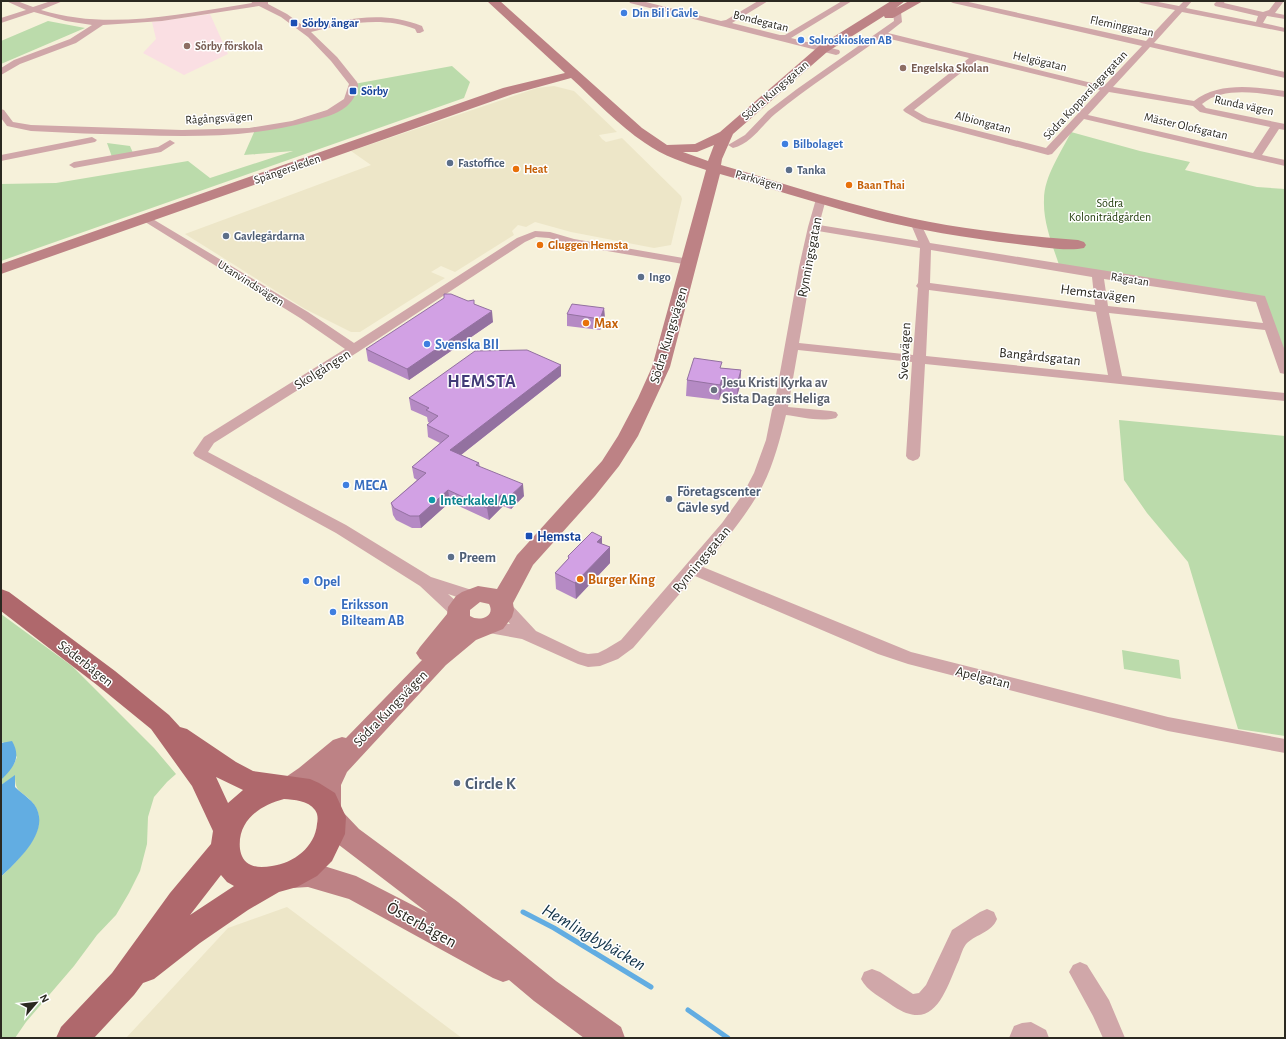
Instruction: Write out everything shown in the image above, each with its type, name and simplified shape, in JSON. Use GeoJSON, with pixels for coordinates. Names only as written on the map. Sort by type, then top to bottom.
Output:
{"type":"FeatureCollection","features":[{"type":"Feature","properties":{"kind":"main road","name":"Parkvägen"},"geometry":{"type":"LineString","coordinates":[[493,1],[637,132],[658,146],[713,166],[875,214],[991,235],[1078,245]]}},
{"type":"Feature","properties":{"kind":"main road","name":"Södra Kungsgatan"},"geometry":{"type":"LineString","coordinates":[[713,166],[723,161],[729,140],[823,48],[898,6],[917,1]]}},
{"type":"Feature","properties":{"kind":"main road","name":"Södra Kungsgatan"},"geometry":{"type":"LineString","coordinates":[[729,140],[836,52],[898,6]]}},
{"type":"Feature","properties":{"kind":"main road","name":"Spängersleden"},"geometry":{"type":"LineString","coordinates":[[1,269],[508,91],[574,74]]}},
{"type":"Feature","properties":{"kind":"main road"},"geometry":{"type":"LineString","coordinates":[[658,146],[697,148],[729,140]]}},
{"type":"Feature","properties":{"kind":"main road","name":"Södra Kungsvägen"},"geometry":{"type":"LineString","coordinates":[[288,787],[308,776],[342,746],[446,633],[472,612],[491,587],[525,560],[588,492],[609,466],[626,440],[661,368],[712,179],[713,166]]}},
{"type":"Feature","properties":{"kind":"main road","name":"Södra Kungsvägen"},"geometry":{"type":"LineString","coordinates":[[472,612],[494,624],[500,619],[503,613],[503,605],[512,581],[525,560]]}},
{"type":"Feature","properties":{"kind":"main road"},"geometry":{"type":"LineString","coordinates":[[472,612],[492,595],[503,605]]}},
{"type":"Feature","properties":{"kind":"main road","name":"Söderbågen"},"geometry":{"type":"LineString","coordinates":[[1,598],[106,678],[170,732],[203,780],[226,840]]}},
{"type":"Feature","properties":{"kind":"main road","name":"Södra Kungsvägen"},"geometry":{"type":"LineString","coordinates":[[330,813],[328,785],[337,765],[348,751],[438,659],[468,634],[472,612]]}},
{"type":"Feature","properties":{"kind":"main road","name":"Söderbågen"},"geometry":{"type":"LineString","coordinates":[[170,732],[221,766],[255,783],[288,787]]}},
{"type":"Feature","properties":{"kind":"main road"},"geometry":{"type":"LineString","coordinates":[[72,1038],[123,984],[226,840],[230,822],[239,810],[251,800],[263,793],[288,787],[304,788],[323,799],[330,813],[331,834],[324,850],[314,861],[251,892],[188,933],[123,984]]}},
{"type":"Feature","properties":{"kind":"main road","name":"Österbågen"},"geometry":{"type":"LineString","coordinates":[[330,813],[349,837],[448,911],[545,991],[610,1038]]}},
{"type":"Feature","properties":{"kind":"main road"},"geometry":{"type":"LineString","coordinates":[[226,840],[232,869],[243,877],[256,881],[282,878]]}},
{"type":"Feature","properties":{"kind":"main road","name":"Österbågen"},"geometry":{"type":"LineString","coordinates":[[282,878],[308,874],[356,889],[545,991]]}},
{"type":"Feature","properties":{"kind":"street"},"geometry":{"type":"LineString","coordinates":[[10,1],[32,10],[76,20],[101,23],[176,16],[262,2]]}},
{"type":"Feature","properties":{"kind":"street"},"geometry":{"type":"LineString","coordinates":[[1,21],[59,1]]}},
{"type":"Feature","properties":{"kind":"street","name":"Bondegatan"},"geometry":{"type":"LineString","coordinates":[[634,1],[836,52]]}},
{"type":"Feature","properties":{"kind":"street"},"geometry":{"type":"LineString","coordinates":[[722,23],[728,22],[764,1]]}},
{"type":"Feature","properties":{"kind":"street"},"geometry":{"type":"LineString","coordinates":[[780,38],[787,37],[848,1]]}},
{"type":"Feature","properties":{"kind":"street","name":"Fleminggatan"},"geometry":{"type":"LineString","coordinates":[[953,1],[1285,75]]}},
{"type":"Feature","properties":{"kind":"street"},"geometry":{"type":"LineString","coordinates":[[1140,1],[1285,30]]}},
{"type":"Feature","properties":{"kind":"street","name":"Södra Kopparslagargatan"},"geometry":{"type":"LineString","coordinates":[[1048,152],[1188,1]]}},
{"type":"Feature","properties":{"kind":"street"},"geometry":{"type":"LineString","coordinates":[[1221,1],[1218,4],[1285,18]]}},
{"type":"Feature","properties":{"kind":"street"},"geometry":{"type":"LineString","coordinates":[[1259,24],[1265,15],[1272,12],[1280,1]]}},
{"type":"Feature","properties":{"kind":"street","name":"Rågångsvägen"},"geometry":{"type":"LineString","coordinates":[[1,112],[10,124],[14,126],[31,128],[188,134],[255,130],[299,122],[342,106],[351,96],[354,84],[327,52],[304,31],[262,2]]}},
{"type":"Feature","properties":{"kind":"street"},"geometry":{"type":"LineString","coordinates":[[665,9],[678,4]]}},
{"type":"Feature","properties":{"kind":"street"},"geometry":{"type":"LineString","coordinates":[[994,11],[1002,4]]}},
{"type":"Feature","properties":{"kind":"street","name":"Södra Kungsgatan"},"geometry":{"type":"LineString","coordinates":[[729,140],[748,137],[771,113],[838,63],[898,22],[898,6]]}},
{"type":"Feature","properties":{"kind":"street"},"geometry":{"type":"LineString","coordinates":[[304,31],[356,21],[389,20],[413,25],[420,31]]}},
{"type":"Feature","properties":{"kind":"street"},"geometry":{"type":"LineString","coordinates":[[1,72],[17,62],[73,41],[101,23]]}},
{"type":"Feature","properties":{"kind":"street","name":"Helgögatan"},"geometry":{"type":"LineString","coordinates":[[881,34],[1106,90],[1196,104]]}},
{"type":"Feature","properties":{"kind":"street","name":"Albiongatan"},"geometry":{"type":"LineString","coordinates":[[974,58],[908,110],[925,120],[1048,152]]}},
{"type":"Feature","properties":{"kind":"street","name":"Runda vägen"},"geometry":{"type":"LineString","coordinates":[[1280,126],[1204,110],[1196,104],[1199,100],[1211,94],[1231,90],[1248,90],[1285,94]]}},
{"type":"Feature","properties":{"kind":"street","name":"Mäster Olofsgatan"},"geometry":{"type":"LineString","coordinates":[[1082,116],[1285,163]]}},
{"type":"Feature","properties":{"kind":"street"},"geometry":{"type":"LineString","coordinates":[[1256,156],[1280,126]]}},
{"type":"Feature","properties":{"kind":"street"},"geometry":{"type":"LineString","coordinates":[[1,158],[92,140]]}},
{"type":"Feature","properties":{"kind":"street"},"geometry":{"type":"LineString","coordinates":[[74,165],[161,149],[170,143]]}},
{"type":"Feature","properties":{"kind":"street","name":"Rynningsgatan"},"geometry":{"type":"LineString","coordinates":[[529,634],[577,657],[597,661],[614,654],[626,644],[726,531],[755,484],[776,426],[813,227],[821,199]]}},
{"type":"Feature","properties":{"kind":"street","name":"Utanvindsvägen"},"geometry":{"type":"LineString","coordinates":[[146,218],[304,316],[354,349]]}},
{"type":"Feature","properties":{"kind":"street"},"geometry":{"type":"LineString","coordinates":[[915,222],[926,247]]}},
{"type":"Feature","properties":{"kind":"street","name":"Rågatan"},"geometry":{"type":"LineString","coordinates":[[813,227],[926,247],[1261,299],[1285,370]]}},
{"type":"Feature","properties":{"kind":"street","name":"Skolgången"},"geometry":{"type":"LineString","coordinates":[[472,612],[445,601],[426,582],[341,530],[212,461],[200,453],[209,440],[354,349],[520,240],[535,234],[550,235],[572,242],[689,262]]}},
{"type":"Feature","properties":{"kind":"street","name":"Sveavägen"},"geometry":{"type":"LineString","coordinates":[[914,456],[922,286],[926,247]]}},
{"type":"Feature","properties":{"kind":"street"},"geometry":{"type":"LineString","coordinates":[[1098,274],[1102,309],[1116,380]]}},
{"type":"Feature","properties":{"kind":"street","name":"Hemstavägen"},"geometry":{"type":"LineString","coordinates":[[922,286],[1102,309],[1270,327]]}},
{"type":"Feature","properties":{"kind":"street","name":"Bangårdsgatan"},"geometry":{"type":"LineString","coordinates":[[792,346],[1285,397]]}},
{"type":"Feature","properties":{"kind":"street"},"geometry":{"type":"LineString","coordinates":[[779,410],[806,414],[831,415]]}},
{"type":"Feature","properties":{"kind":"street","name":"Apelgatan"},"geometry":{"type":"LineString","coordinates":[[693,569],[908,658],[1168,724],[1285,746]]}},
{"type":"Feature","properties":{"kind":"street"},"geometry":{"type":"LineString","coordinates":[[503,605],[529,634]]}},
{"type":"Feature","properties":{"kind":"street"},"geometry":{"type":"LineString","coordinates":[[472,612],[529,634]]}},
{"type":"Feature","properties":{"kind":"street"},"geometry":{"type":"LineString","coordinates":[[872,979],[911,1005],[924,1003],[934,992],[959,938],[987,920]]}},
{"type":"Feature","properties":{"kind":"street"},"geometry":{"type":"LineString","coordinates":[[1080,972],[1101,1008],[1114,1038]]}},
{"type":"Feature","properties":{"kind":"street"},"geometry":{"type":"LineString","coordinates":[[1020,1038],[1022,1034],[1031,1033],[1038,1038]]}},
{"type":"Feature","properties":{"kind":"shaded area","name":"Sörby förskola"},"geometry":{"type":"Polygon","coordinates":[[[210,14],[228,54],[184,75],[143,53],[156,39],[152,22],[210,14]]]}},
{"type":"Feature","properties":{"kind":"shaded area"},"geometry":{"type":"Polygon","coordinates":[[[554,86],[574,91],[617,132],[599,135],[602,139],[606,142],[622,138],[681,196],[682,199],[671,245],[654,248],[571,232],[535,222],[526,227],[518,225],[512,231],[514,235],[455,272],[441,266],[431,272],[445,278],[360,332],[351,332],[305,309],[185,234],[371,165],[351,151],[537,88],[554,86]]]}},
{"type":"Feature","properties":{"kind":"shaded area"},"geometry":{"type":"Polygon","coordinates":[[[287,907],[462,1038],[126,1038],[228,928],[287,907]]]}},
{"type":"Feature","properties":{"kind":"green space"},"geometry":{"type":"Polygon","coordinates":[[[48,21],[85,28],[1,64],[1,41],[48,21]]]}},
{"type":"Feature","properties":{"kind":"green space"},"geometry":{"type":"Polygon","coordinates":[[[452,66],[470,82],[464,98],[1,261],[1,184],[56,183],[188,161],[210,178],[293,151],[244,155],[255,130],[278,126],[342,106],[354,84],[452,66]]]}},
{"type":"Feature","properties":{"kind":"green space","name":"Södra Koloniträdgården"},"geometry":{"type":"Polygon","coordinates":[[[1071,132],[1140,151],[1190,162],[1185,170],[1257,187],[1285,189],[1285,362],[1263,299],[1060,268],[1047,226],[1044,200],[1050,173],[1071,132]]]}},
{"type":"Feature","properties":{"kind":"green space"},"geometry":{"type":"Polygon","coordinates":[[[107,143],[130,146],[133,153],[112,157],[107,143]]]}},
{"type":"Feature","properties":{"kind":"green space"},"geometry":{"type":"Polygon","coordinates":[[[1119,420],[1285,436],[1285,736],[1238,729],[1188,562],[1147,513],[1124,480],[1119,420]]]}},
{"type":"Feature","properties":{"kind":"green space"},"geometry":{"type":"Polygon","coordinates":[[[1,614],[72,666],[154,748],[176,774],[154,797],[148,817],[147,844],[140,871],[116,915],[97,935],[74,966],[26,1022],[15,1038],[1,1038],[1,877],[31,842],[39,822],[38,812],[32,802],[16,786],[15,776],[1,785],[1,780],[14,764],[17,757],[3,742],[1,743],[1,614]]]}},
{"type":"Feature","properties":{"kind":"green space"},"geometry":{"type":"Polygon","coordinates":[[[1122,650],[1179,660],[1181,679],[1124,669],[1122,650]]]}},
{"type":"Feature","properties":{"kind":"water"},"geometry":{"type":"Polygon","coordinates":[[[12,741],[16,753],[15,762],[1,780],[1,743],[12,741]]]}},
{"type":"Feature","properties":{"kind":"water"},"geometry":{"type":"Polygon","coordinates":[[[15,775],[15,787],[28,798],[38,812],[38,830],[28,848],[1,877],[1,785],[15,775]]]}},
{"type":"Feature","properties":{"kind":"building","name":"Svenska BIl"},"geometry":{"type":"Polygon","coordinates":[[[444,294],[451,294],[468,301],[474,300],[474,304],[492,311],[407,369],[366,349],[444,298],[444,294]]]}},
{"type":"Feature","properties":{"kind":"building"},"geometry":{"type":"Polygon","coordinates":[[[572,304],[604,308],[600,319],[567,314],[572,304]]]}},
{"type":"Feature","properties":{"kind":"building"},"geometry":{"type":"Polygon","coordinates":[[[527,350],[561,365],[450,450],[479,463],[476,465],[523,484],[509,497],[502,494],[487,508],[448,490],[419,516],[410,516],[394,508],[391,503],[426,473],[412,467],[449,436],[427,425],[438,416],[426,410],[429,408],[409,398],[475,351],[527,350]]]}},
{"type":"Feature","properties":{"kind":"building"},"geometry":{"type":"Polygon","coordinates":[[[694,358],[722,362],[720,368],[741,370],[738,381],[722,378],[720,385],[687,380],[694,358]]]}},
{"type":"Feature","properties":{"kind":"building"},"geometry":{"type":"Polygon","coordinates":[[[592,532],[602,537],[597,542],[610,547],[575,583],[555,573],[569,558],[568,556],[592,532]]]}},
{"type":"Feature","properties":{"kind":"waterway","name":"Hemlingbybäcken"},"geometry":{"type":"LineString","coordinates":[[523,912],[554,928],[651,987]]}},
{"type":"Feature","properties":{"kind":"waterway","name":"Hemlingbybäcken"},"geometry":{"type":"LineString","coordinates":[[688,1010],[728,1038]]}},
{"type":"Feature","properties":{"kind":"place","name":"Din Bil i Gävle"},"geometry":{"type":"Point","coordinates":[624,13]}},
{"type":"Feature","properties":{"kind":"place","name":"Sörby ängar"},"geometry":{"type":"Point","coordinates":[294,23]}},
{"type":"Feature","properties":{"kind":"place","name":"Solroskiosken AB"},"geometry":{"type":"Point","coordinates":[801,40]}},
{"type":"Feature","properties":{"kind":"place","name":"Sörby förskola"},"geometry":{"type":"Point","coordinates":[187,46]}},
{"type":"Feature","properties":{"kind":"place","name":"Engelska Skolan"},"geometry":{"type":"Point","coordinates":[903,68]}},
{"type":"Feature","properties":{"kind":"place","name":"Sörby"},"geometry":{"type":"Point","coordinates":[353,91]}},
{"type":"Feature","properties":{"kind":"place","name":"Bilbolaget"},"geometry":{"type":"Point","coordinates":[785,144]}},
{"type":"Feature","properties":{"kind":"place","name":"Fastoffice"},"geometry":{"type":"Point","coordinates":[450,163]}},
{"type":"Feature","properties":{"kind":"place","name":"Heat"},"geometry":{"type":"Point","coordinates":[516,169]}},
{"type":"Feature","properties":{"kind":"place","name":"Tanka"},"geometry":{"type":"Point","coordinates":[789,170]}},
{"type":"Feature","properties":{"kind":"place","name":"Baan Thai"},"geometry":{"type":"Point","coordinates":[849,185]}},
{"type":"Feature","properties":{"kind":"place","name":"Gavlegårdarna"},"geometry":{"type":"Point","coordinates":[226,236]}},
{"type":"Feature","properties":{"kind":"place","name":"Gluggen Hemsta"},"geometry":{"type":"Point","coordinates":[540,245]}},
{"type":"Feature","properties":{"kind":"place","name":"Ingo"},"geometry":{"type":"Point","coordinates":[641,277]}},
{"type":"Feature","properties":{"kind":"place","name":"Max"},"geometry":{"type":"Point","coordinates":[586,323]}},
{"type":"Feature","properties":{"kind":"place","name":"Svenska BIl"},"geometry":{"type":"Point","coordinates":[427,344]}},
{"type":"Feature","properties":{"kind":"place","name":"Jesu Kristi Kyrka av Sista Dagars Heliga"},"geometry":{"type":"Point","coordinates":[714,390]}},
{"type":"Feature","properties":{"kind":"place","name":"MECA"},"geometry":{"type":"Point","coordinates":[346,485]}},
{"type":"Feature","properties":{"kind":"place","name":"Företagscenter Gävle syd"},"geometry":{"type":"Point","coordinates":[669,499]}},
{"type":"Feature","properties":{"kind":"place","name":"Interkakel AB"},"geometry":{"type":"Point","coordinates":[432,500]}},
{"type":"Feature","properties":{"kind":"place","name":"Hemsta"},"geometry":{"type":"Point","coordinates":[529,536]}},
{"type":"Feature","properties":{"kind":"place","name":"Preem"},"geometry":{"type":"Point","coordinates":[451,557]}},
{"type":"Feature","properties":{"kind":"place","name":"Burger King"},"geometry":{"type":"Point","coordinates":[580,579]}},
{"type":"Feature","properties":{"kind":"place","name":"Opel"},"geometry":{"type":"Point","coordinates":[306,581]}},
{"type":"Feature","properties":{"kind":"place","name":"Eriksson Bilteam AB"},"geometry":{"type":"Point","coordinates":[333,612]}},
{"type":"Feature","properties":{"kind":"place","name":"Circle K"},"geometry":{"type":"Point","coordinates":[457,783]}},
{"type":"Feature","properties":{"kind":"district","name":"HEMSTA"},"geometry":{"type":"Point","coordinates":[482,381]}}]}
